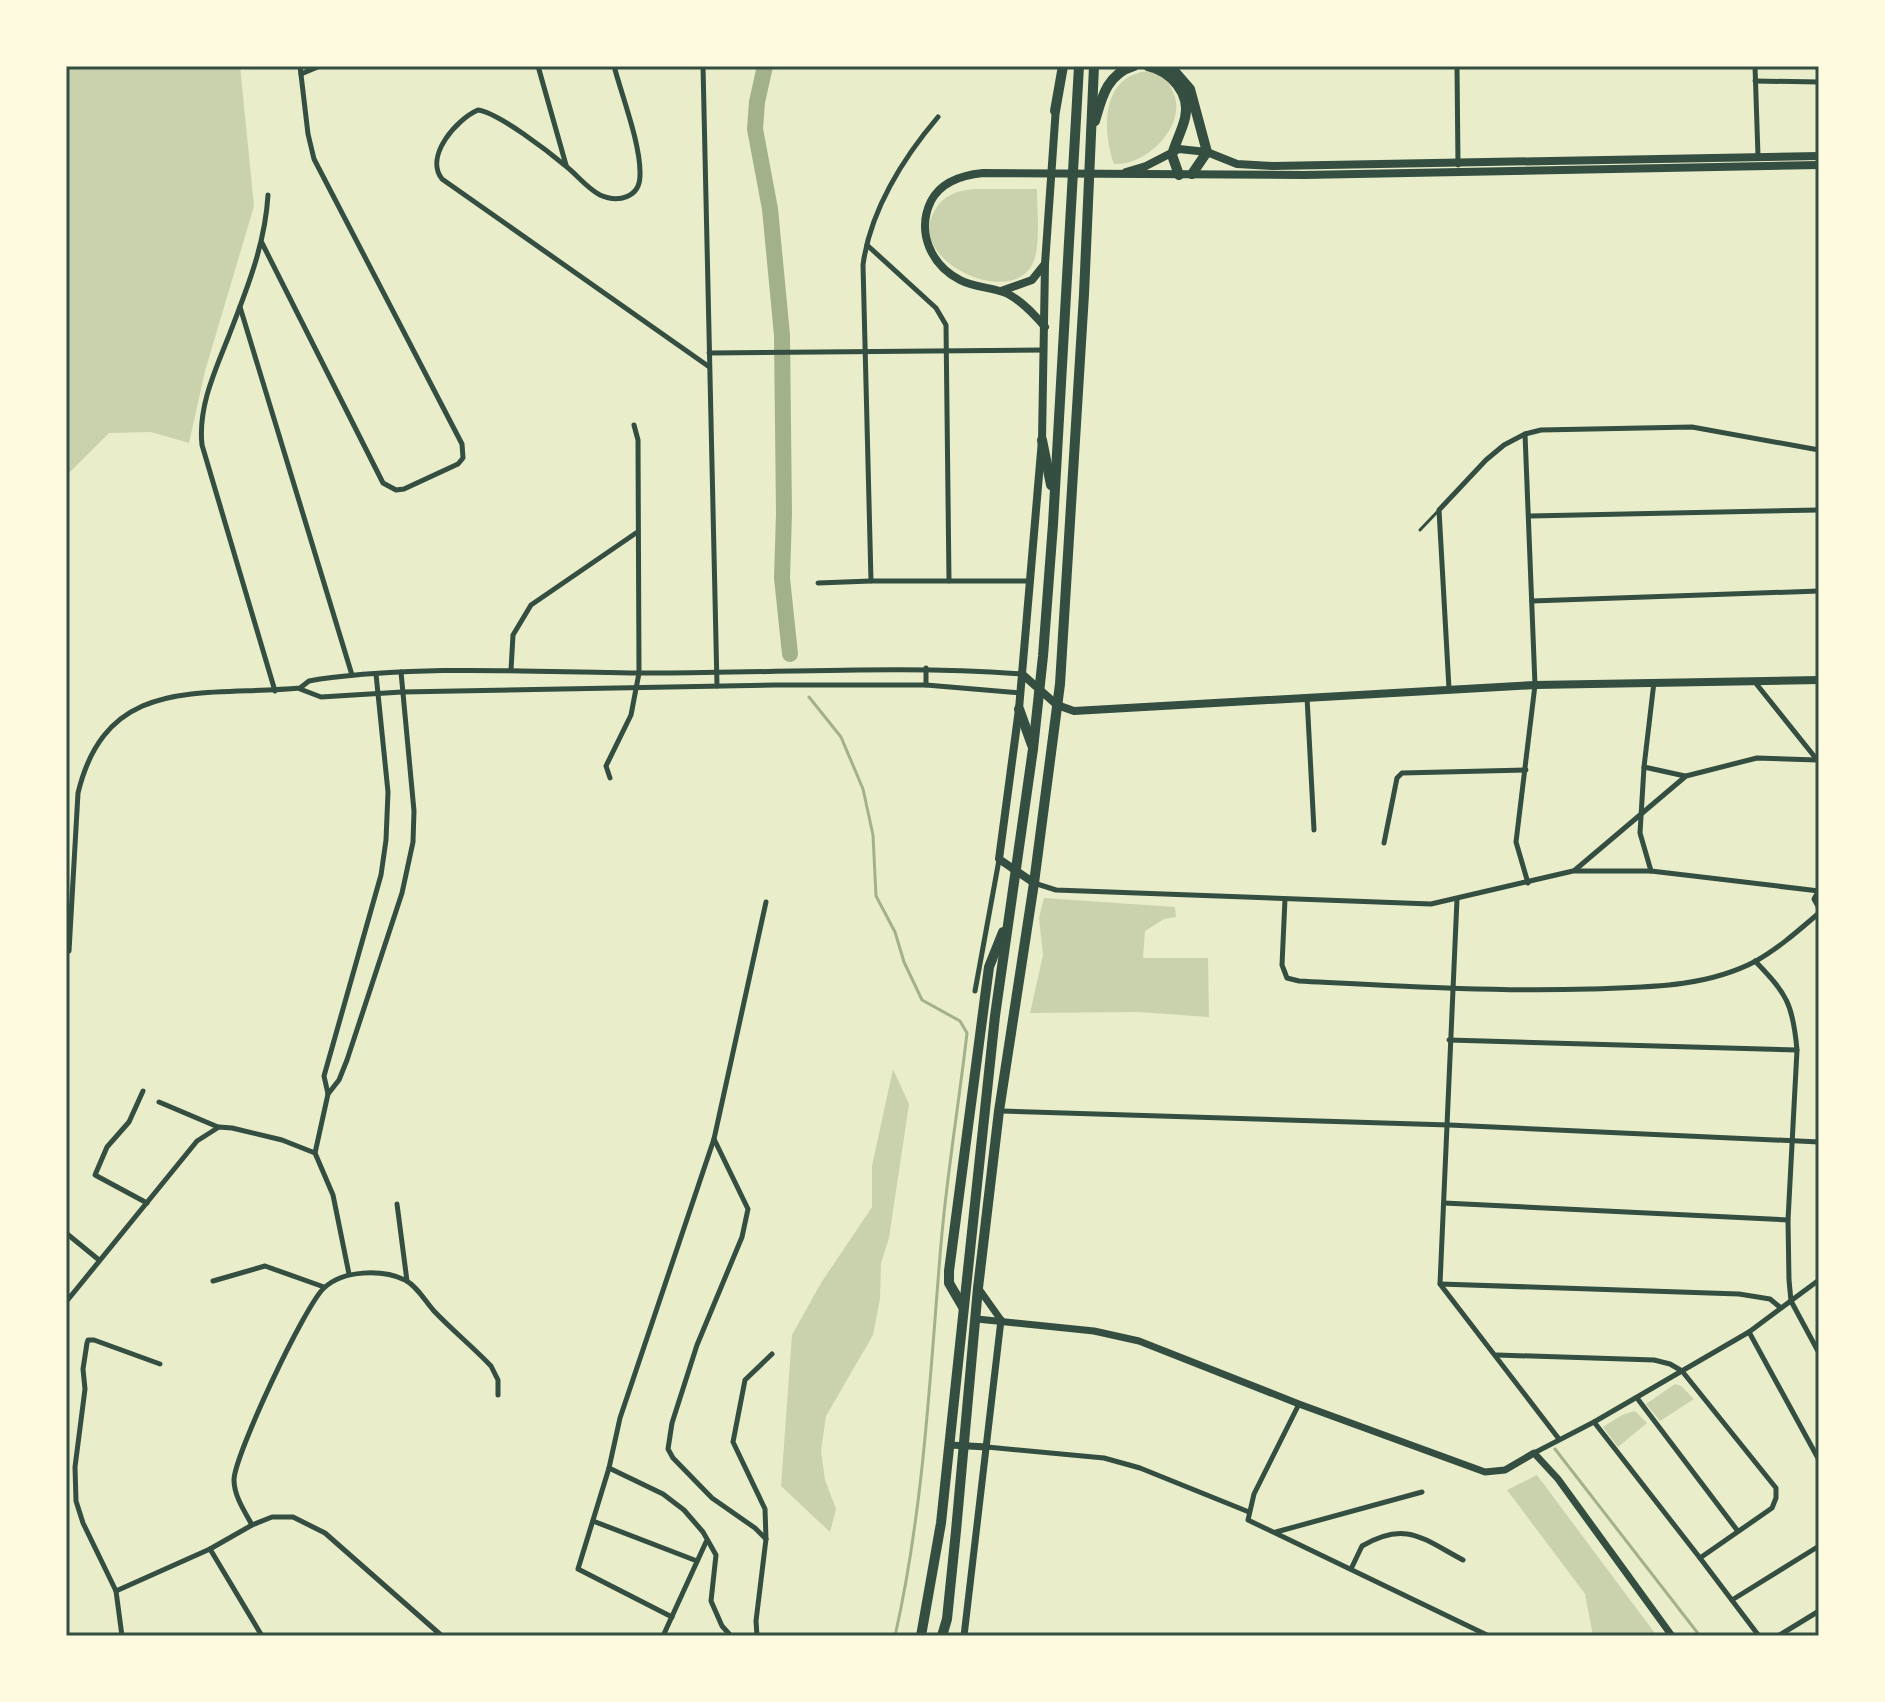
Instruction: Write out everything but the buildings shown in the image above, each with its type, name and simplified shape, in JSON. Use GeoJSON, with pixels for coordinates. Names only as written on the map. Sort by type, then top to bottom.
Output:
{"type":"FeatureCollection","features":[{"type":"Feature","properties":{"kind":"highway"},"geometry":{"type":"LineString","coordinates":[[1055,111],[1061,66]]}},
{"type":"Feature","properties":{"kind":"highway"},"geometry":{"type":"LineString","coordinates":[[921,1636],[941,1523],[995,1016],[1039,690],[1053,524],[1079,66]]}},
{"type":"Feature","properties":{"kind":"highway"},"geometry":{"type":"LineString","coordinates":[[942,1636],[947,1619],[978,1288],[999,1111],[1034,883],[1057,705],[1070,535],[1094,66]]}},
{"type":"Feature","properties":{"kind":"highway"},"geometry":{"type":"LineString","coordinates":[[1091,139],[1105,89],[1115,75],[1134,66]]}},
{"type":"Feature","properties":{"kind":"highway"},"geometry":{"type":"LineString","coordinates":[[1148,66],[1173,79],[1184,98],[1185,118],[1172,162],[1179,175]]}},
{"type":"Feature","properties":{"kind":"highway"},"geometry":{"type":"LineString","coordinates":[[1170,66],[1190,89],[1207,152],[1192,174]]}},
{"type":"Feature","properties":{"kind":"highway"},"geometry":{"type":"LineString","coordinates":[[1042,440],[1050,481],[1053,524]]}},
{"type":"Feature","properties":{"kind":"highway"},"geometry":{"type":"LineString","coordinates":[[1019,709],[1033,749]]}},
{"type":"Feature","properties":{"kind":"highway"},"geometry":{"type":"LineString","coordinates":[[977,1319],[964,1307],[949,1283],[949,1271],[989,967],[1008,923]]}},
{"type":"Feature","properties":{"kind":"main road"},"geometry":{"type":"LineString","coordinates":[[1034,883],[999,859],[1021,693],[1042,440],[1045,264],[1055,111]]}},
{"type":"Feature","properties":{"kind":"main road"},"geometry":{"type":"LineString","coordinates":[[1118,175],[1146,166],[1173,151],[1190,149],[1207,152],[1224,161],[1249,165],[1458,161],[1538,166],[1819,165]]}},
{"type":"Feature","properties":{"kind":"main road"},"geometry":{"type":"LineString","coordinates":[[1045,327],[1027,306],[1001,291],[961,281],[943,267],[929,248],[925,224],[932,200],[950,182],[972,174],[1458,172],[1758,156],[1819,156]]}},
{"type":"Feature","properties":{"kind":"main road"},"geometry":{"type":"LineString","coordinates":[[1734,167],[1750,164],[1758,156]]}},
{"type":"Feature","properties":{"kind":"main road"},"geometry":{"type":"LineString","coordinates":[[1001,291],[1032,280],[1045,264]]}},
{"type":"Feature","properties":{"kind":"main road"},"geometry":{"type":"LineString","coordinates":[[1023,285],[1045,295]]}},
{"type":"Feature","properties":{"kind":"main road"},"geometry":{"type":"LineString","coordinates":[[1022,674],[1057,705],[1070,711],[1535,685],[1819,680]]}},
{"type":"Feature","properties":{"kind":"main road"},"geometry":{"type":"LineString","coordinates":[[1055,723],[1070,711]]}},
{"type":"Feature","properties":{"kind":"street"},"geometry":{"type":"LineString","coordinates":[[262,243],[383,483],[396,490],[404,489],[458,464],[463,458],[462,444],[314,159],[300,66]]}},
{"type":"Feature","properties":{"kind":"street"},"geometry":{"type":"LineString","coordinates":[[301,74],[320,66]]}},
{"type":"Feature","properties":{"kind":"street"},"geometry":{"type":"LineString","coordinates":[[538,66],[566,166]]}},
{"type":"Feature","properties":{"kind":"street"},"geometry":{"type":"LineString","coordinates":[[614,66],[639,161],[641,178],[631,195],[612,199],[587,186],[566,166],[497,117],[478,110],[450,134],[435,166],[442,179],[708,366]]}},
{"type":"Feature","properties":{"kind":"street"},"geometry":{"type":"LineString","coordinates":[[703,66],[717,686]]}},
{"type":"Feature","properties":{"kind":"street"},"geometry":{"type":"LineString","coordinates":[[1457,66],[1458,172]]}},
{"type":"Feature","properties":{"kind":"street"},"geometry":{"type":"LineString","coordinates":[[1755,66],[1758,156]]}},
{"type":"Feature","properties":{"kind":"street"},"geometry":{"type":"LineString","coordinates":[[1755,81],[1819,82]]}},
{"type":"Feature","properties":{"kind":"street"},"geometry":{"type":"LineString","coordinates":[[871,581],[863,265],[866,245],[905,158],[938,117]]}},
{"type":"Feature","properties":{"kind":"street"},"geometry":{"type":"LineString","coordinates":[[268,195],[262,243],[212,380],[200,429],[202,445],[275,691]]}},
{"type":"Feature","properties":{"kind":"street"},"geometry":{"type":"LineString","coordinates":[[866,245],[936,308],[946,325],[949,581]]}},
{"type":"Feature","properties":{"kind":"street"},"geometry":{"type":"LineString","coordinates":[[240,306],[352,675]]}},
{"type":"Feature","properties":{"kind":"street"},"geometry":{"type":"LineString","coordinates":[[709,353],[1045,350]]}},
{"type":"Feature","properties":{"kind":"street"},"geometry":{"type":"LineString","coordinates":[[610,778],[606,772],[609,757],[626,729],[639,673],[638,440],[634,425]]}},
{"type":"Feature","properties":{"kind":"street"},"geometry":{"type":"LineString","coordinates":[[1449,689],[1439,510],[1486,460],[1525,434],[1559,428],[1692,427],[1819,450]]}},
{"type":"Feature","properties":{"kind":"street"},"geometry":{"type":"LineString","coordinates":[[1525,434],[1535,685],[1516,842],[1528,883]]}},
{"type":"Feature","properties":{"kind":"street"},"geometry":{"type":"LineString","coordinates":[[1530,516],[1819,510]]}},
{"type":"Feature","properties":{"kind":"street"},"geometry":{"type":"LineString","coordinates":[[511,670],[513,635],[531,605],[637,532]]}},
{"type":"Feature","properties":{"kind":"street"},"geometry":{"type":"LineString","coordinates":[[818,583],[1031,581]]}},
{"type":"Feature","properties":{"kind":"street"},"geometry":{"type":"LineString","coordinates":[[1532,601],[1819,591]]}},
{"type":"Feature","properties":{"kind":"street"},"geometry":{"type":"LineString","coordinates":[[300,688],[309,681],[401,672],[775,672],[926,668],[1022,674]]}},
{"type":"Feature","properties":{"kind":"street"},"geometry":{"type":"LineString","coordinates":[[926,668],[926,685]]}},
{"type":"Feature","properties":{"kind":"street"},"geometry":{"type":"LineString","coordinates":[[849,671],[850,685]]}},
{"type":"Feature","properties":{"kind":"street"},"geometry":{"type":"LineString","coordinates":[[328,1094],[339,1080],[347,1060],[409,864],[414,811],[401,672]]}},
{"type":"Feature","properties":{"kind":"street"},"geometry":{"type":"LineString","coordinates":[[775,672],[775,685]]}},
{"type":"Feature","properties":{"kind":"street"},"geometry":{"type":"LineString","coordinates":[[349,1274],[333,1195],[315,1153],[328,1094],[324,1076],[381,875],[386,840],[388,792],[376,674]]}},
{"type":"Feature","properties":{"kind":"street"},"geometry":{"type":"LineString","coordinates":[[1754,680],[1818,761]]}},
{"type":"Feature","properties":{"kind":"street"},"geometry":{"type":"LineString","coordinates":[[1651,871],[1642,845],[1641,814],[1655,682]]}},
{"type":"Feature","properties":{"kind":"street"},"geometry":{"type":"LineString","coordinates":[[69,951],[78,793],[91,754],[111,725],[133,709],[157,699],[300,688],[321,697],[402,692],[775,685],[926,685],[1021,693]]}},
{"type":"Feature","properties":{"kind":"street"},"geometry":{"type":"LineString","coordinates":[[1307,697],[1314,830]]}},
{"type":"Feature","properties":{"kind":"street"},"geometry":{"type":"LineString","coordinates":[[1573,871],[1686,776],[1757,758],[1818,761]]}},
{"type":"Feature","properties":{"kind":"street"},"geometry":{"type":"LineString","coordinates":[[1644,767],[1686,776]]}},
{"type":"Feature","properties":{"kind":"street"},"geometry":{"type":"LineString","coordinates":[[1384,843],[1397,778],[1407,772],[1526,770]]}},
{"type":"Feature","properties":{"kind":"street"},"geometry":{"type":"LineString","coordinates":[[975,991],[999,859]]}},
{"type":"Feature","properties":{"kind":"street"},"geometry":{"type":"LineString","coordinates":[[1034,883],[1056,890],[1416,904],[1457,899],[1573,871],[1651,871],[1819,891],[1814,899],[1819,910],[1792,936],[1755,961],[1705,979],[1660,987],[1453,989],[1287,978],[1282,965],[1285,899]]}},
{"type":"Feature","properties":{"kind":"street"},"geometry":{"type":"LineString","coordinates":[[1457,899],[1449,1040],[1449,1125],[1438,1273],[1440,1284],[1559,1439]]}},
{"type":"Feature","properties":{"kind":"street"},"geometry":{"type":"LineString","coordinates":[[672,1617],[578,1569],[609,1468],[620,1418],[714,1139],[766,902]]}},
{"type":"Feature","properties":{"kind":"street"},"geometry":{"type":"LineString","coordinates":[[1755,961],[1779,986],[1789,1003],[1795,1024],[1797,1050],[1788,1220],[1791,1301],[1819,1353]]}},
{"type":"Feature","properties":{"kind":"street"},"geometry":{"type":"LineString","coordinates":[[1449,1040],[1797,1050]]}},
{"type":"Feature","properties":{"kind":"street"},"geometry":{"type":"LineString","coordinates":[[143,1091],[129,1122],[107,1147],[95,1175],[147,1203]]}},
{"type":"Feature","properties":{"kind":"street"},"geometry":{"type":"LineString","coordinates":[[159,1102],[219,1127],[256,1133],[315,1153]]}},
{"type":"Feature","properties":{"kind":"street"},"geometry":{"type":"LineString","coordinates":[[999,1111],[1449,1125],[1819,1142]]}},
{"type":"Feature","properties":{"kind":"street"},"geometry":{"type":"LineString","coordinates":[[66,1302],[197,1141],[219,1127]]}},
{"type":"Feature","properties":{"kind":"street"},"geometry":{"type":"LineString","coordinates":[[714,1139],[748,1209],[742,1237],[697,1345],[672,1423],[668,1449],[712,1498],[766,1539]]}},
{"type":"Feature","properties":{"kind":"street"},"geometry":{"type":"LineString","coordinates":[[1444,1203],[1788,1220]]}},
{"type":"Feature","properties":{"kind":"street"},"geometry":{"type":"LineString","coordinates":[[397,1204],[407,1281]]}},
{"type":"Feature","properties":{"kind":"street"},"geometry":{"type":"LineString","coordinates":[[66,1233],[99,1260]]}},
{"type":"Feature","properties":{"kind":"street"},"geometry":{"type":"LineString","coordinates":[[213,1281],[265,1266],[324,1287]]}},
{"type":"Feature","properties":{"kind":"street"},"geometry":{"type":"LineString","coordinates":[[252,1525],[236,1489],[237,1466],[283,1358],[312,1302],[324,1287],[349,1274],[375,1274],[407,1281],[491,1366],[498,1380],[498,1395]]}},
{"type":"Feature","properties":{"kind":"street"},"geometry":{"type":"LineString","coordinates":[[977,1319],[1094,1331],[1139,1341],[1485,1472],[1505,1470],[1637,1398],[1749,1332],[1819,1280]]}},
{"type":"Feature","properties":{"kind":"street"},"geometry":{"type":"LineString","coordinates":[[1440,1284],[1739,1294],[1770,1299],[1781,1308]]}},
{"type":"Feature","properties":{"kind":"street"},"geometry":{"type":"LineString","coordinates":[[964,1636],[1001,1320],[978,1288]]}},
{"type":"Feature","properties":{"kind":"street"},"geometry":{"type":"LineString","coordinates":[[1749,1332],[1819,1460]]}},
{"type":"Feature","properties":{"kind":"street"},"geometry":{"type":"LineString","coordinates":[[122,1636],[116,1591],[83,1523],[76,1501],[75,1467],[88,1340],[160,1364]]}},
{"type":"Feature","properties":{"kind":"street"},"geometry":{"type":"LineString","coordinates":[[757,1636],[766,1539],[765,1509],[733,1442],[745,1380],[772,1354]]}},
{"type":"Feature","properties":{"kind":"street"},"geometry":{"type":"LineString","coordinates":[[1496,1355],[1654,1360],[1682,1371],[1776,1488],[1772,1508],[1700,1558]]}},
{"type":"Feature","properties":{"kind":"street"},"geometry":{"type":"LineString","coordinates":[[1637,1398],[1737,1530]]}},
{"type":"Feature","properties":{"kind":"street"},"geometry":{"type":"LineString","coordinates":[[1299,1404],[1254,1494],[1248,1520],[1489,1636]]}},
{"type":"Feature","properties":{"kind":"street"},"geometry":{"type":"LineString","coordinates":[[1594,1422],[1759,1636]]}},
{"type":"Feature","properties":{"kind":"street"},"geometry":{"type":"LineString","coordinates":[[950,1445],[1104,1458],[1140,1468],[1249,1512]]}},
{"type":"Feature","properties":{"kind":"street"},"geometry":{"type":"LineString","coordinates":[[1534,1453],[1558,1479],[1672,1636]]}},
{"type":"Feature","properties":{"kind":"street"},"geometry":{"type":"LineString","coordinates":[[609,1468],[676,1504],[703,1532],[716,1555],[711,1601],[722,1626],[731,1636]]}},
{"type":"Feature","properties":{"kind":"street"},"geometry":{"type":"LineString","coordinates":[[1275,1532],[1422,1492]]}},
{"type":"Feature","properties":{"kind":"street"},"geometry":{"type":"LineString","coordinates":[[116,1591],[210,1549],[252,1525],[281,1515],[312,1525],[442,1636]]}},
{"type":"Feature","properties":{"kind":"street"},"geometry":{"type":"LineString","coordinates":[[593,1521],[697,1561]]}},
{"type":"Feature","properties":{"kind":"street"},"geometry":{"type":"LineString","coordinates":[[1351,1569],[1362,1546],[1402,1532],[1416,1535],[1463,1560]]}},
{"type":"Feature","properties":{"kind":"street"},"geometry":{"type":"LineString","coordinates":[[663,1636],[706,1541]]}},
{"type":"Feature","properties":{"kind":"street"},"geometry":{"type":"LineString","coordinates":[[1732,1600],[1819,1546]]}},
{"type":"Feature","properties":{"kind":"street"},"geometry":{"type":"LineString","coordinates":[[210,1549],[262,1636]]}},
{"type":"Feature","properties":{"kind":"street"},"geometry":{"type":"LineString","coordinates":[[1778,1636],[1819,1611]]}},
{"type":"Feature","properties":{"kind":"street"},"geometry":{"type":"LineString","coordinates":[[719,1636],[722,1626]]}},
{"type":"Feature","properties":{"kind":"lane"},"geometry":{"type":"LineString","coordinates":[[1420,530],[1439,510]]}},
{"type":"Feature","properties":{"kind":"green space"},"geometry":{"type":"Polygon","coordinates":[[[66,66],[240,66],[254,206],[205,371],[189,443],[151,432],[109,433],[66,476],[66,66]]]}},
{"type":"Feature","properties":{"kind":"green space"},"geometry":{"type":"Polygon","coordinates":[[[1149,71],[1166,78],[1173,93],[1176,114],[1172,125],[1166,136],[1147,153],[1136,160],[1114,164],[1108,135],[1109,106],[1122,82],[1149,71]]]}},
{"type":"Feature","properties":{"kind":"green space"},"geometry":{"type":"Polygon","coordinates":[[[974,189],[1037,189],[1038,237],[1035,255],[1033,263],[1021,276],[1004,282],[985,280],[947,262],[935,247],[929,230],[938,206],[951,195],[974,189]]]}},
{"type":"Feature","properties":{"kind":"green space"},"geometry":{"type":"Polygon","coordinates":[[[1044,898],[1175,907],[1176,917],[1164,919],[1145,931],[1143,958],[1208,958],[1209,1017],[1138,1012],[1030,1013],[1043,955],[1039,918],[1044,898]]]}},
{"type":"Feature","properties":{"kind":"green space"},"geometry":{"type":"Polygon","coordinates":[[[893,1069],[909,1104],[889,1238],[881,1263],[880,1299],[873,1335],[826,1416],[821,1451],[825,1480],[836,1509],[830,1532],[781,1486],[792,1335],[821,1283],[872,1207],[872,1166],[893,1069]]]}},
{"type":"Feature","properties":{"kind":"green space"},"geometry":{"type":"Polygon","coordinates":[[[1675,1384],[1694,1399],[1660,1421],[1646,1404],[1675,1384]]]}},
{"type":"Feature","properties":{"kind":"green space"},"geometry":{"type":"Polygon","coordinates":[[[1635,1411],[1647,1423],[1618,1447],[1603,1427],[1635,1411]]]}},
{"type":"Feature","properties":{"kind":"green space"},"geometry":{"type":"Polygon","coordinates":[[[1537,1475],[1657,1636],[1593,1636],[1585,1594],[1507,1490],[1537,1475]]]}},
{"type":"Feature","properties":{"kind":"waterway"},"geometry":{"type":"LineString","coordinates":[[765,66],[755,129],[770,209],[782,335],[782,578],[790,654]]}},
{"type":"Feature","properties":{"kind":"waterway"},"geometry":{"type":"LineString","coordinates":[[809,697],[841,737],[863,789],[873,835],[876,896],[895,932],[904,962],[922,1000],[960,1021],[967,1033],[944,1217],[919,1490],[895,1636]]}},
{"type":"Feature","properties":{"kind":"waterway"},"geometry":{"type":"LineString","coordinates":[[1555,1449],[1700,1636]]}}]}
